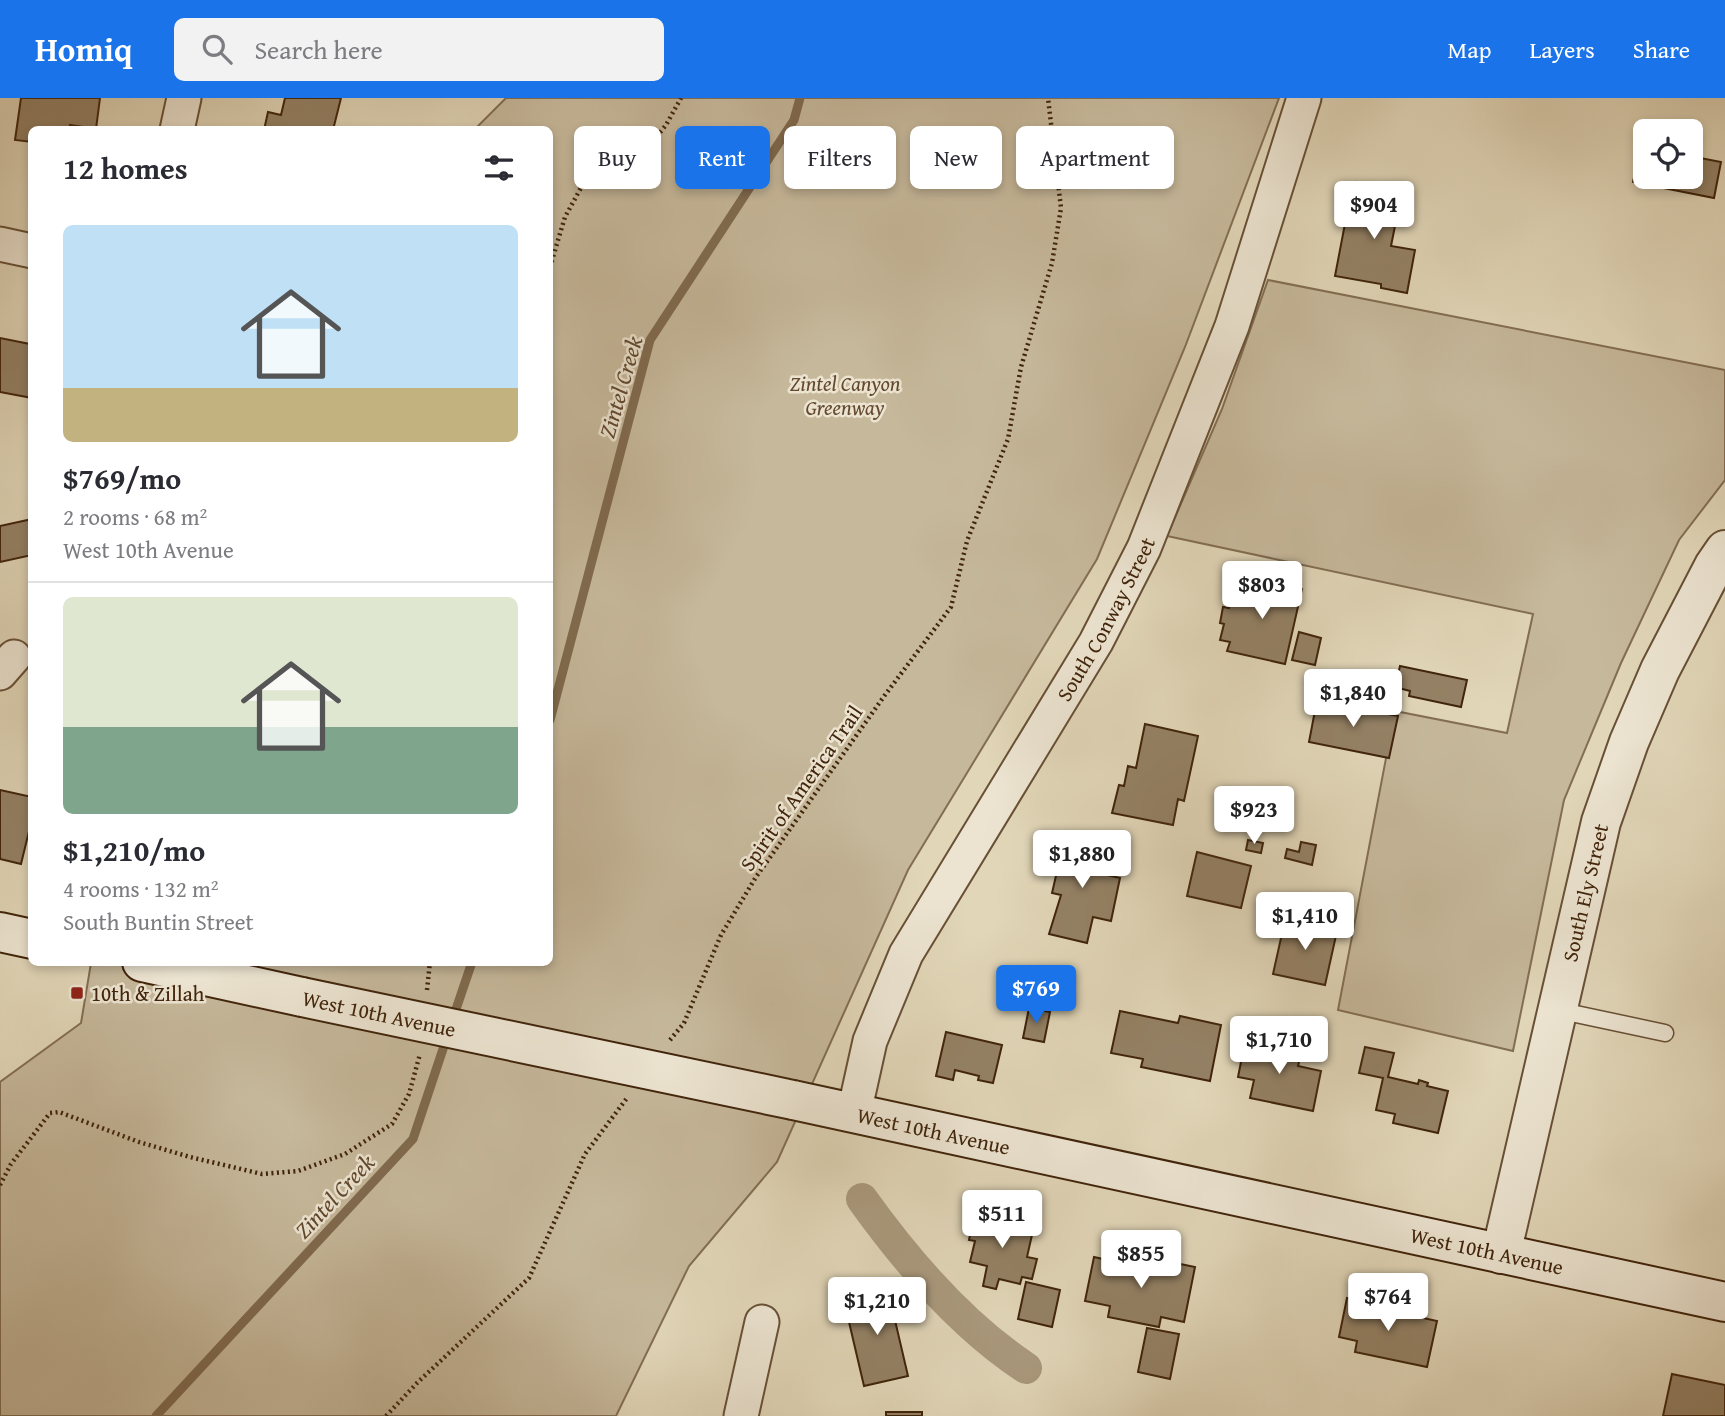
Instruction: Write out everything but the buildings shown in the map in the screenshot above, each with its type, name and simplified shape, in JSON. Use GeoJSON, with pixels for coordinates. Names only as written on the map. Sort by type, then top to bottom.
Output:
{"type":"FeatureCollection","features":[{"type":"Feature","properties":{"kind":"main road","name":"South Ely Street"},"geometry":{"type":"LineString","coordinates":[[1501,1254],[1598,833],[1629,742],[1660,670],[1725,550]]}},
{"type":"Feature","properties":{"kind":"main road"},"geometry":{"type":"LineString","coordinates":[[0,932],[28,938]]}},
{"type":"Feature","properties":{"kind":"main road","name":"West 10th Avenue"},"geometry":{"type":"LineString","coordinates":[[160,966],[1725,1302]]}},
{"type":"Feature","properties":{"kind":"street"},"geometry":{"type":"LineString","coordinates":[[178,126],[184,98]]}},
{"type":"Feature","properties":{"kind":"street","name":"South Conway Street"},"geometry":{"type":"LineString","coordinates":[[854,1113],[870,1041],[905,954],[1096,642],[1144,548],[1232,327],[1304,98]]}},
{"type":"Feature","properties":{"kind":"street"},"geometry":{"type":"LineString","coordinates":[[0,244],[28,250]]}},
{"type":"Feature","properties":{"kind":"street"},"geometry":{"type":"LineString","coordinates":[[741,1416],[762,1322]]}},
{"type":"Feature","properties":{"kind":"lane"},"geometry":{"type":"LineString","coordinates":[[1556,1010],[1665,1033]]}},
{"type":"Feature","properties":{"kind":"path"},"geometry":{"type":"LineString","coordinates":[[553,257],[565,216],[589,173],[618,153],[649,146],[666,125],[681,98]]}},
{"type":"Feature","properties":{"kind":"path","name":"Spirit of America Trail"},"geometry":{"type":"LineString","coordinates":[[667,1045],[684,1023],[722,936],[756,877],[951,607],[968,541],[1008,439],[1021,367],[1052,263],[1061,208],[1048,98]]}},
{"type":"Feature","properties":{"kind":"path"},"geometry":{"type":"LineString","coordinates":[[426,1002],[430,966]]}},
{"type":"Feature","properties":{"kind":"path"},"geometry":{"type":"LineString","coordinates":[[0,1185],[11,1164],[50,1113],[59,1112],[139,1142],[190,1157],[262,1174],[298,1171],[345,1154],[392,1124],[409,1094],[421,1052]]}},
{"type":"Feature","properties":{"kind":"path"},"geometry":{"type":"LineString","coordinates":[[386,1416],[417,1383],[529,1278],[585,1154],[634,1088]]}},
{"type":"Feature","properties":{"kind":"green space","name":"Zintel Canyon Greenway"},"geometry":{"type":"Polygon","coordinates":[[[506,98],[1279,98],[1185,347],[1097,559],[908,870],[777,1162],[689,1266],[616,1416],[0,1416],[0,1082],[81,1023],[90,966],[553,966],[553,126],[478,126],[506,98]]]}},
{"type":"Feature","properties":{"kind":"green space"},"geometry":{"type":"Polygon","coordinates":[[[1268,280],[1725,370],[1725,480],[1679,540],[1621,663],[1564,800],[1513,1051],[1338,1010],[1395,711],[1507,733],[1533,614],[1167,536],[1222,409],[1268,280]]]}},
{"type":"Feature","properties":{"kind":"waterway","name":"Zintel Creek"},"geometry":{"type":"LineString","coordinates":[[553,709],[650,340],[794,120],[800,98]]}},
{"type":"Feature","properties":{"kind":"waterway","name":"Zintel Creek"},"geometry":{"type":"LineString","coordinates":[[452,1021],[471,966]]}},
{"type":"Feature","properties":{"kind":"waterway","name":"Zintel Creek"},"geometry":{"type":"LineString","coordinates":[[156,1416],[413,1139],[447,1037]]}},
{"type":"Feature","properties":{"kind":"waterway"},"geometry":{"type":"LineString","coordinates":[[862,1199],[897,1246],[957,1312],[1026,1368]]}},
{"type":"Feature","properties":{"kind":"place","name":"10th & Zillah"},"geometry":{"type":"Point","coordinates":[77,993]}}]}
